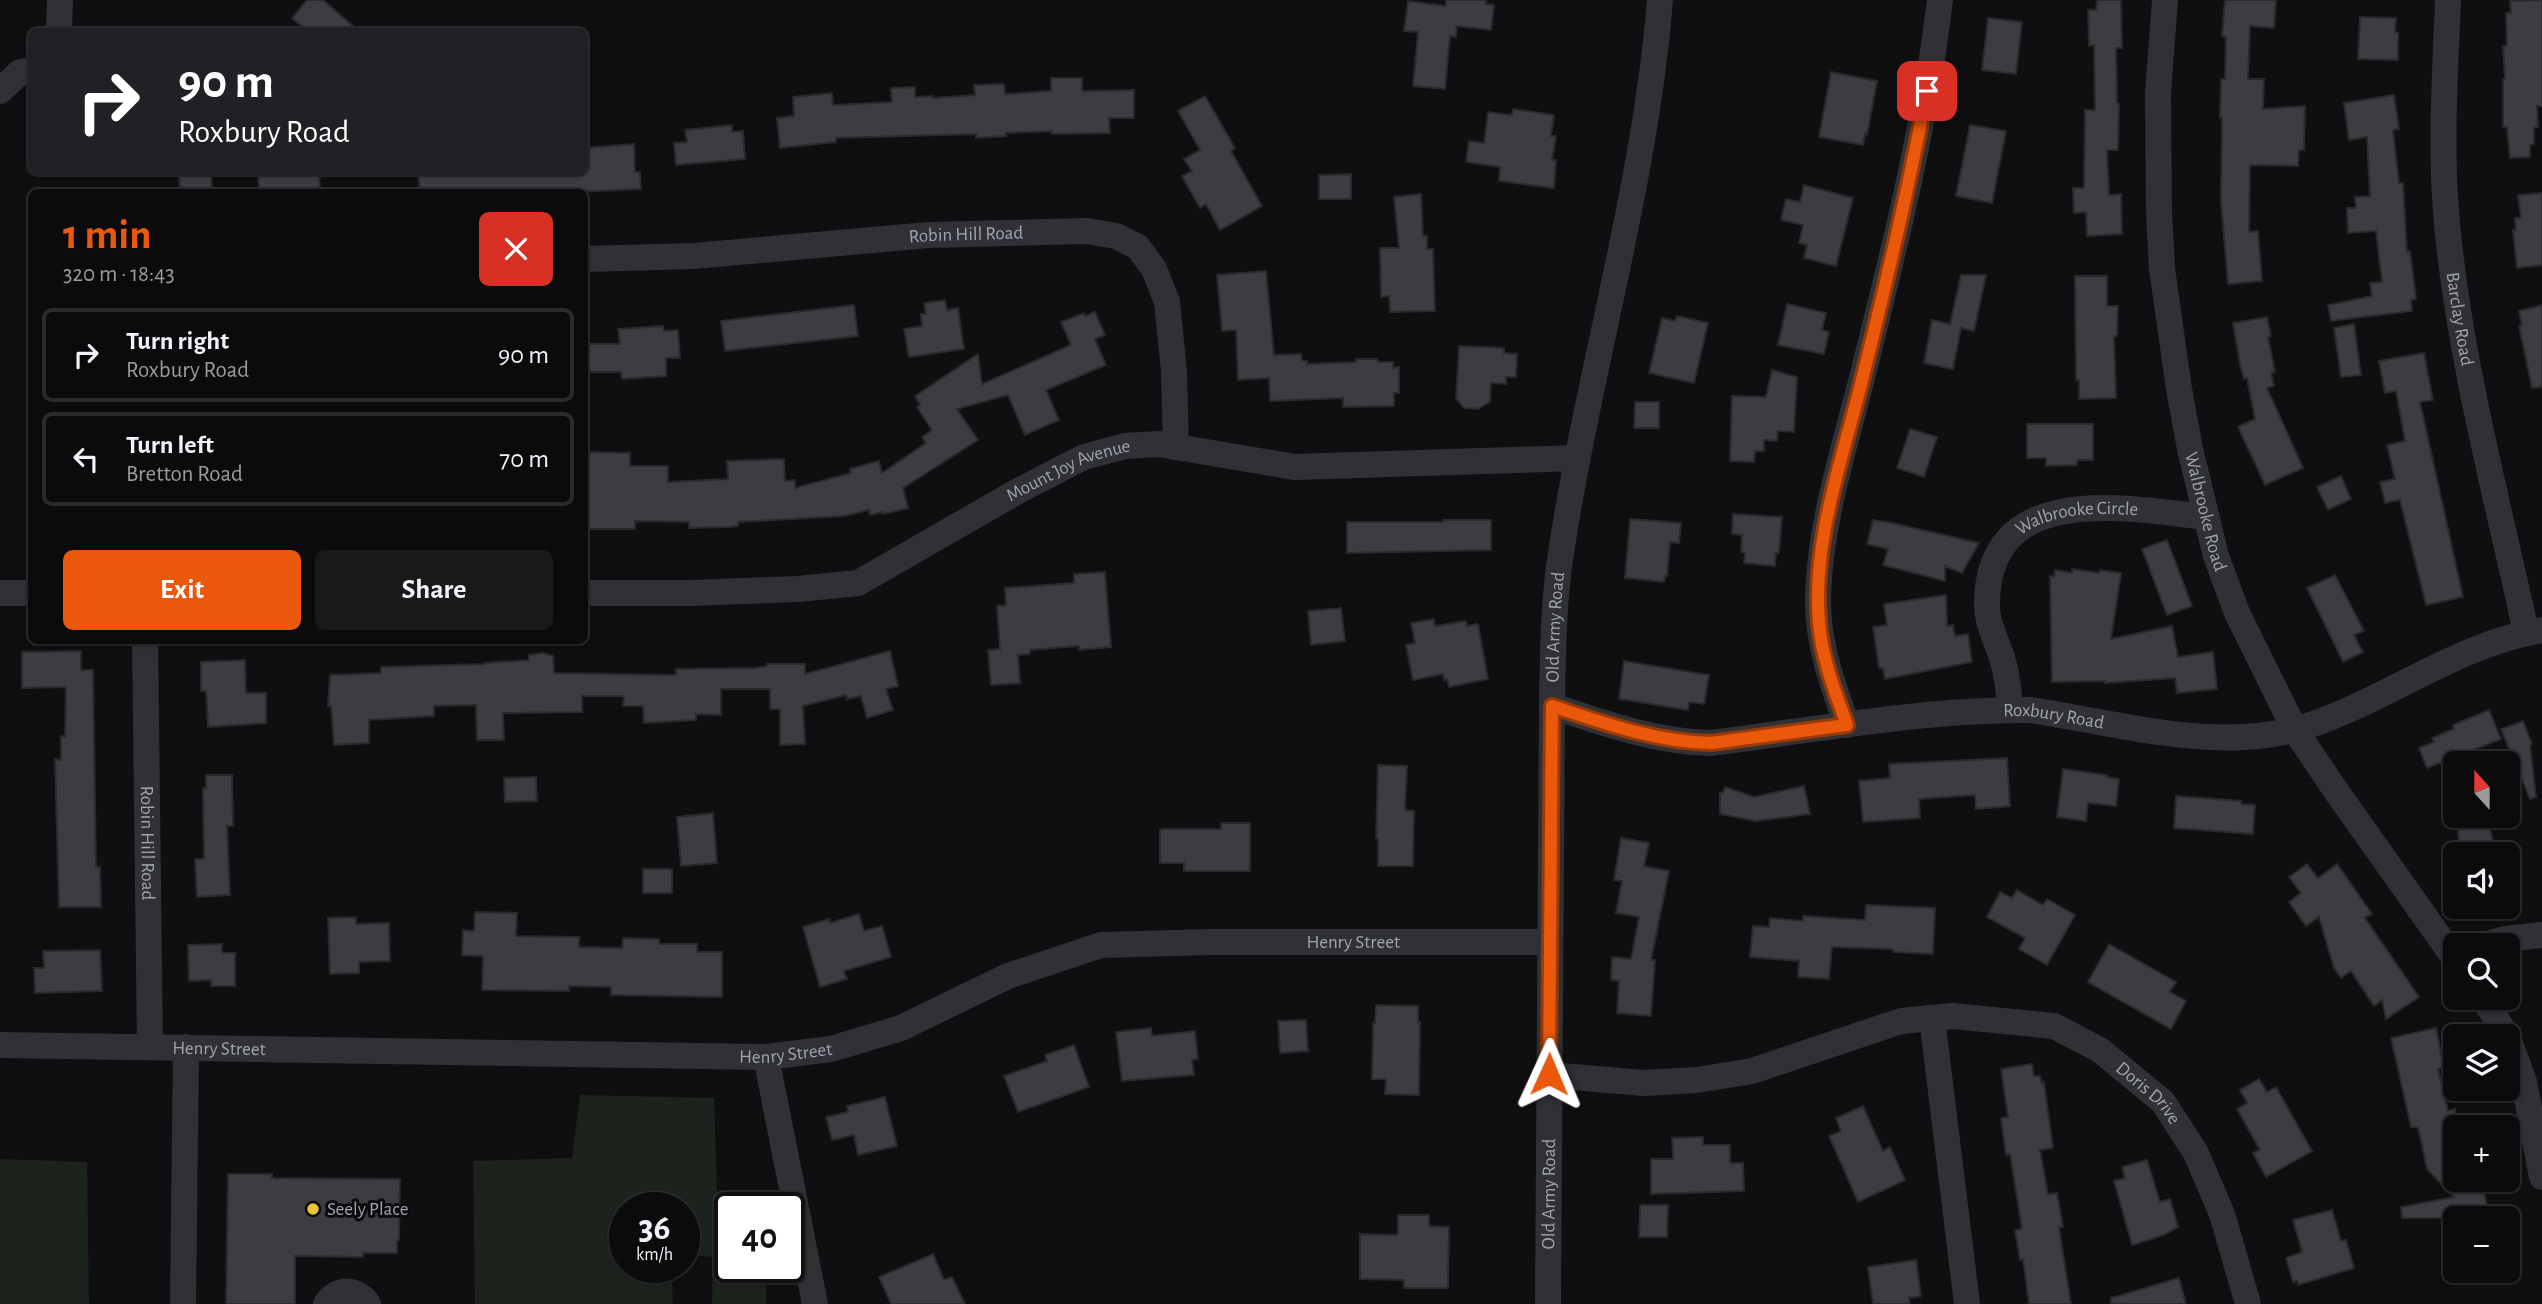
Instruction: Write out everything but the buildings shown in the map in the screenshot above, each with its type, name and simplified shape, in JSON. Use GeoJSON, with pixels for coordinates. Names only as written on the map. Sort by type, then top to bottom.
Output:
{"type":"FeatureCollection","features":[{"type":"Feature","properties":{"kind":"street"},"geometry":{"type":"LineString","coordinates":[[59,28],[60,0]]}},
{"type":"Feature","properties":{"kind":"street","name":"Old Army Road"},"geometry":{"type":"LineString","coordinates":[[1548,1304],[1555,607],[1560,555],[1577,458],[1624,237],[1650,98],[1660,0]]}},
{"type":"Feature","properties":{"kind":"street"},"geometry":{"type":"LineString","coordinates":[[1847,725],[1822,644],[1818,597],[1820,567],[1831,503],[1909,189],[1940,0]]}},
{"type":"Feature","properties":{"kind":"street","name":"Walbrooke Road"},"geometry":{"type":"LineString","coordinates":[[2165,0],[2158,93],[2162,269],[2179,389],[2205,517],[2216,556],[2237,613],[2295,730],[2443,940]]}},
{"type":"Feature","properties":{"kind":"street","name":"Barclay Road"},"geometry":{"type":"LineString","coordinates":[[2448,0],[2444,168],[2453,276],[2480,420],[2534,631]]}},
{"type":"Feature","properties":{"kind":"street"},"geometry":{"type":"LineString","coordinates":[[0,91],[20,72],[28,71]]}},
{"type":"Feature","properties":{"kind":"street","name":"Robin Hill Road"},"geometry":{"type":"LineString","coordinates":[[588,259],[694,256],[929,235],[1087,231],[1116,236],[1138,247],[1154,269],[1167,302],[1174,371],[1176,447]]}},
{"type":"Feature","properties":{"kind":"street","name":"Mount Joy Avenue"},"geometry":{"type":"LineString","coordinates":[[588,593],[691,593],[798,589],[858,583],[1017,491],[1084,457],[1125,446],[1159,444],[1295,467],[1577,458]]}},
{"type":"Feature","properties":{"kind":"street","name":"Walbrooke Circle"},"geometry":{"type":"LineString","coordinates":[[2010,710],[2005,669],[1988,617],[1987,600],[1994,562],[2012,534],[2042,517],[2086,507],[2109,506],[2205,517]]}},
{"type":"Feature","properties":{"kind":"street"},"geometry":{"type":"LineString","coordinates":[[0,593],[28,593]]}},
{"type":"Feature","properties":{"kind":"street","name":"Roxbury Road"},"geometry":{"type":"LineString","coordinates":[[1552,706],[1649,736],[1692,743],[1711,743],[1982,710],[2031,710],[2204,737],[2264,736],[2295,730],[2332,717],[2460,655],[2492,642],[2534,631]]}},
{"type":"Feature","properties":{"kind":"street","name":"Robin Hill Road"},"geometry":{"type":"LineString","coordinates":[[145,644],[150,1046]]}},
{"type":"Feature","properties":{"kind":"street"},"geometry":{"type":"LineString","coordinates":[[2520,937],[2542,935]]}},
{"type":"Feature","properties":{"kind":"street","name":"Henry Street"},"geometry":{"type":"LineString","coordinates":[[0,1045],[766,1057],[831,1049],[901,1028],[1008,976],[1101,945],[1212,942],[1550,942]]}},
{"type":"Feature","properties":{"kind":"street","name":"Doris Drive"},"geometry":{"type":"LineString","coordinates":[[1549,1074],[1644,1083],[1697,1080],[1752,1070],[1901,1021],[1953,1016],[2054,1026],[2100,1049],[2163,1102],[2196,1153],[2222,1214],[2248,1304]]}},
{"type":"Feature","properties":{"kind":"street"},"geometry":{"type":"LineString","coordinates":[[1932,1018],[1967,1304]]}},
{"type":"Feature","properties":{"kind":"street"},"geometry":{"type":"LineString","coordinates":[[183,1304],[186,1047]]}},
{"type":"Feature","properties":{"kind":"street"},"geometry":{"type":"LineString","coordinates":[[766,1057],[816,1304]]}},
{"type":"Feature","properties":{"kind":"street"},"geometry":{"type":"LineString","coordinates":[[2520,1071],[2542,1177]]}},
{"type":"Feature","properties":{"kind":"street"},"geometry":{"type":"LineString","coordinates":[[326,1304],[338,1293],[350,1291],[361,1294],[368,1304]]}},
{"type":"Feature","properties":{"kind":"shaded area"},"geometry":{"type":"Polygon","coordinates":[[[580,1095],[714,1098],[717,1192],[714,1192],[714,1283],[766,1283],[766,1304],[712,1304],[713,1257],[700,1256],[700,1192],[609,1192],[609,1283],[672,1283],[673,1304],[475,1304],[473,1161],[572,1158],[580,1095]]]}},
{"type":"Feature","properties":{"kind":"shaded area"},"geometry":{"type":"Polygon","coordinates":[[[0,1159],[87,1162],[89,1304],[0,1304],[0,1159]]]}},
{"type":"Feature","properties":{"kind":"place","name":"Seely Place"},"geometry":{"type":"Point","coordinates":[313,1209]}},
{"type":"Feature","properties":{"kind":"route"},"geometry":{"type":"LineString","coordinates":[[1549,1074],[1552,706],[1649,736],[1692,743],[1711,743],[1847,725],[1822,644],[1818,597],[1820,567],[1831,503],[1909,189],[1927,91]]}}]}
